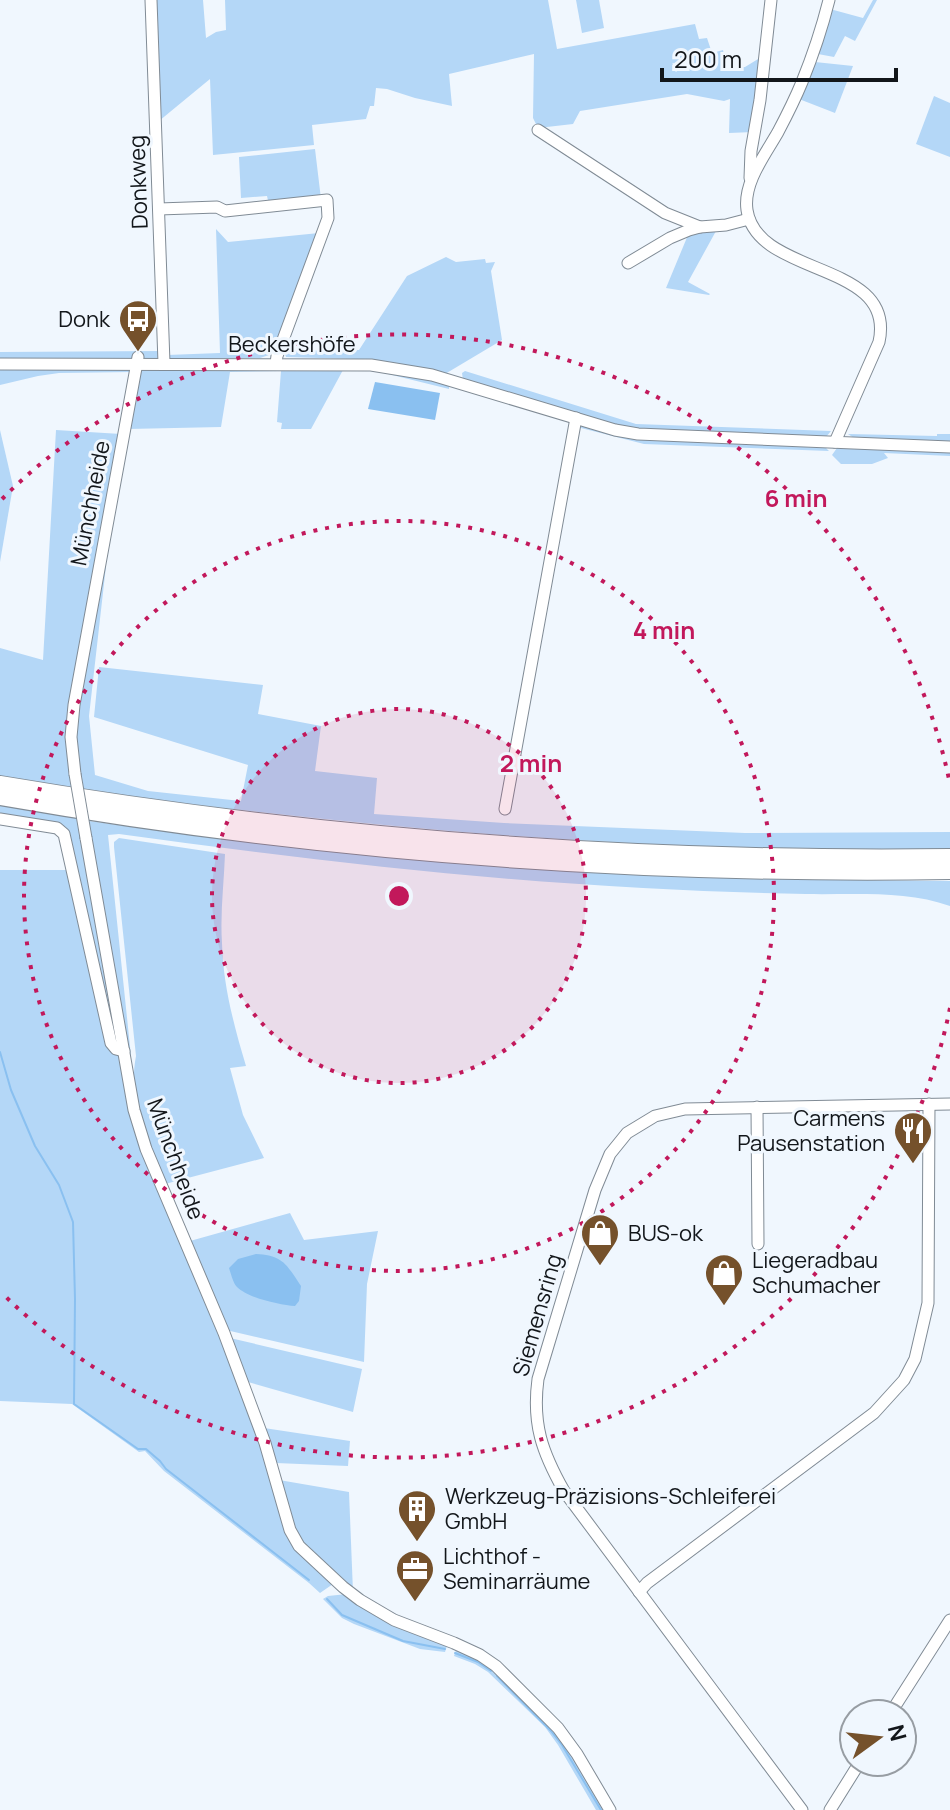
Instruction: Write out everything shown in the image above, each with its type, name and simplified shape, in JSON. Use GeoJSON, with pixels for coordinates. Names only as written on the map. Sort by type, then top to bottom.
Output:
{"type":"FeatureCollection","features":[{"type":"Feature","properties":{"kind":"highway"},"geometry":{"type":"LineString","coordinates":[[0,784],[230,818],[492,844],[728,856],[950,857]]}},
{"type":"Feature","properties":{"kind":"highway"},"geometry":{"type":"LineString","coordinates":[[0,797],[224,830],[461,855],[706,869],[932,871],[950,874]]}},
{"type":"Feature","properties":{"kind":"street","name":"Donkweg"},"geometry":{"type":"LineString","coordinates":[[151,0],[164,363]]}},
{"type":"Feature","properties":{"kind":"street"},"geometry":{"type":"LineString","coordinates":[[751,183],[751,151],[771,0]]}},
{"type":"Feature","properties":{"kind":"street"},"geometry":{"type":"LineString","coordinates":[[828,0],[803,79],[751,183],[746,203],[749,219],[763,240],[856,287],[867,296],[877,312],[879,342],[835,442]]}},
{"type":"Feature","properties":{"kind":"street"},"geometry":{"type":"LineString","coordinates":[[538,130],[667,215],[700,227]]}},
{"type":"Feature","properties":{"kind":"street"},"geometry":{"type":"LineString","coordinates":[[159,209],[217,207],[225,211],[327,200],[328,218],[276,363]]}},
{"type":"Feature","properties":{"kind":"street"},"geometry":{"type":"LineString","coordinates":[[628,263],[670,238],[700,227],[723,226],[749,219]]}},
{"type":"Feature","properties":{"kind":"street","name":"Beckershöfe"},"geometry":{"type":"LineString","coordinates":[[0,364],[138,360],[164,363],[360,364],[412,371],[621,431],[646,435],[950,447]]}},
{"type":"Feature","properties":{"kind":"street","name":"Münchheide"},"geometry":{"type":"LineString","coordinates":[[138,360],[74,705],[71,737],[134,1110],[146,1149],[224,1333],[265,1443],[290,1530],[299,1546],[360,1600],[394,1620],[454,1643],[496,1666],[558,1728],[610,1810]]}},
{"type":"Feature","properties":{"kind":"street"},"geometry":{"type":"LineString","coordinates":[[505,809],[576,418]]}},
{"type":"Feature","properties":{"kind":"street"},"geometry":{"type":"LineString","coordinates":[[0,819],[57,828],[64,834],[111,1043],[116,1049],[124,1051]]}},
{"type":"Feature","properties":{"kind":"street"},"geometry":{"type":"LineString","coordinates":[[639,1592],[874,1413],[904,1380],[915,1359],[928,1303],[929,1104]]}},
{"type":"Feature","properties":{"kind":"street","name":"Siemensring"},"geometry":{"type":"LineString","coordinates":[[802,1810],[564,1491],[547,1460],[539,1433],[536,1410],[538,1379],[595,1190],[610,1154],[627,1133],[655,1116],[685,1109],[950,1104]]}},
{"type":"Feature","properties":{"kind":"street"},"geometry":{"type":"LineString","coordinates":[[757,1107],[758,1244]]}},
{"type":"Feature","properties":{"kind":"street"},"geometry":{"type":"LineString","coordinates":[[900,1698],[950,1620]]}},
{"type":"Feature","properties":{"kind":"street"},"geometry":{"type":"LineString","coordinates":[[830,1810],[850,1778]]}},
{"type":"Feature","properties":{"kind":"shaded area"},"geometry":{"type":"Polygon","coordinates":[[[154,0],[203,0],[206,38],[226,30],[225,0],[548,0],[557,49],[695,24],[699,39],[707,38],[712,53],[723,50],[727,68],[745,67],[763,56],[753,132],[729,133],[730,99],[724,101],[687,94],[580,111],[573,124],[538,128],[533,118],[534,54],[449,74],[452,106],[376,88],[374,106],[370,106],[366,119],[312,125],[314,145],[213,155],[210,79],[159,121],[154,0]]]}},
{"type":"Feature","properties":{"kind":"shaded area"},"geometry":{"type":"Polygon","coordinates":[[[576,0],[599,0],[604,28],[582,33],[576,0]]]}},
{"type":"Feature","properties":{"kind":"shaded area"},"geometry":{"type":"Polygon","coordinates":[[[873,0],[877,0],[855,41],[845,36],[834,57],[818,54],[830,9],[863,18],[873,0]]]}},
{"type":"Feature","properties":{"kind":"shaded area"},"geometry":{"type":"Polygon","coordinates":[[[815,62],[853,66],[835,113],[799,99],[815,62]]]}},
{"type":"Feature","properties":{"kind":"shaded area"},"geometry":{"type":"Polygon","coordinates":[[[934,96],[950,103],[950,157],[916,144],[934,96]]]}},
{"type":"Feature","properties":{"kind":"shaded area"},"geometry":{"type":"Polygon","coordinates":[[[315,149],[321,199],[269,205],[267,196],[241,198],[239,157],[315,149]]]}},
{"type":"Feature","properties":{"kind":"shaded area"},"geometry":{"type":"Polygon","coordinates":[[[216,229],[228,242],[319,233],[269,355],[260,358],[171,359],[167,355],[220,353],[216,229]]]}},
{"type":"Feature","properties":{"kind":"shaded area"},"geometry":{"type":"Polygon","coordinates":[[[716,231],[688,282],[710,294],[666,288],[688,235],[716,231]]]}},
{"type":"Feature","properties":{"kind":"shaded area"},"geometry":{"type":"Polygon","coordinates":[[[446,257],[456,262],[485,259],[486,263],[495,262],[491,271],[502,340],[445,374],[387,362],[286,357],[284,351],[359,350],[407,276],[446,257]]]}},
{"type":"Feature","properties":{"kind":"shaded area"},"geometry":{"type":"Polygon","coordinates":[[[161,351],[157,359],[0,359],[0,352],[161,351]]]}},
{"type":"Feature","properties":{"kind":"shaded area"},"geometry":{"type":"Polygon","coordinates":[[[129,367],[133,372],[59,373],[0,385],[0,368],[129,367]]]}},
{"type":"Feature","properties":{"kind":"shaded area"},"geometry":{"type":"Polygon","coordinates":[[[140,369],[377,369],[429,379],[449,385],[449,389],[376,371],[343,370],[311,429],[281,429],[282,423],[277,422],[281,371],[230,372],[221,427],[128,429],[140,369]]]}},
{"type":"Feature","properties":{"kind":"shaded area"},"geometry":{"type":"Polygon","coordinates":[[[465,371],[636,424],[831,431],[826,437],[643,431],[618,427],[463,380],[462,373],[465,371]]]}},
{"type":"Feature","properties":{"kind":"shaded area"},"geometry":{"type":"Polygon","coordinates":[[[375,382],[440,393],[435,420],[368,409],[375,382]]]}},
{"type":"Feature","properties":{"kind":"shaded area"},"geometry":{"type":"Polygon","coordinates":[[[577,427],[624,437],[653,440],[826,448],[829,451],[644,444],[577,427]]]}},
{"type":"Feature","properties":{"kind":"shaded area"},"geometry":{"type":"Polygon","coordinates":[[[0,430],[13,486],[0,562],[0,430]]]}},
{"type":"Feature","properties":{"kind":"shaded area"},"geometry":{"type":"Polygon","coordinates":[[[56,430],[121,434],[75,730],[103,560],[106,566],[89,716],[95,775],[148,791],[241,801],[248,765],[94,717],[99,667],[263,685],[258,714],[321,726],[315,771],[377,778],[374,814],[745,833],[950,832],[950,849],[777,849],[517,836],[259,812],[0,777],[0,648],[43,660],[56,430]]]}},
{"type":"Feature","properties":{"kind":"shaded area"},"geometry":{"type":"Polygon","coordinates":[[[848,434],[950,434],[950,443],[854,438],[848,434]]]}},
{"type":"Feature","properties":{"kind":"shaded area"},"geometry":{"type":"Polygon","coordinates":[[[837,448],[950,452],[950,456],[884,453],[888,458],[872,464],[841,464],[832,455],[837,448]]]}},
{"type":"Feature","properties":{"kind":"shaded area"},"geometry":{"type":"Polygon","coordinates":[[[0,803],[68,814],[89,821],[161,831],[452,862],[705,877],[950,881],[950,906],[897,895],[704,891],[512,879],[108,835],[131,1056],[128,1056],[120,1046],[114,1045],[66,828],[0,816],[0,803]]]}},
{"type":"Feature","properties":{"kind":"shaded area"},"geometry":{"type":"Polygon","coordinates":[[[119,838],[225,854],[221,921],[224,974],[246,1066],[230,1068],[243,1115],[264,1158],[165,1184],[136,1106],[136,1056],[114,847],[114,842],[119,838]]]}},
{"type":"Feature","properties":{"kind":"shaded area"},"geometry":{"type":"Polygon","coordinates":[[[0,870],[70,870],[108,1041],[122,1057],[134,1124],[242,1385],[268,1465],[280,1516],[290,1539],[333,1584],[320,1593],[164,1471],[145,1451],[139,1452],[72,1404],[0,1401],[0,870]]]}},
{"type":"Feature","properties":{"kind":"shaded area"},"geometry":{"type":"Polygon","coordinates":[[[290,1213],[304,1240],[378,1231],[367,1284],[364,1362],[226,1330],[190,1241],[290,1213]]]}},
{"type":"Feature","properties":{"kind":"shaded area"},"geometry":{"type":"Polygon","coordinates":[[[256,1254],[278,1259],[292,1272],[301,1286],[295,1306],[256,1298],[236,1285],[229,1268],[238,1259],[256,1254]]]}},
{"type":"Feature","properties":{"kind":"shaded area"},"geometry":{"type":"Polygon","coordinates":[[[230,1338],[362,1369],[353,1412],[248,1382],[230,1338]]]}},
{"type":"Feature","properties":{"kind":"shaded area"},"geometry":{"type":"Polygon","coordinates":[[[264,1428],[350,1441],[348,1466],[276,1463],[264,1428]]]}},
{"type":"Feature","properties":{"kind":"shaded area"},"geometry":{"type":"Polygon","coordinates":[[[279,1480],[349,1492],[353,1592],[295,1535],[279,1480]]]}},
{"type":"Feature","properties":{"kind":"shaded area"},"geometry":{"type":"Polygon","coordinates":[[[347,1594],[448,1643],[445,1652],[420,1649],[354,1624],[342,1618],[323,1599],[347,1594]]]}},
{"type":"Feature","properties":{"kind":"shaded area"},"geometry":{"type":"Polygon","coordinates":[[[457,1647],[493,1668],[554,1728],[607,1810],[596,1810],[545,1727],[488,1672],[454,1656],[457,1647]]]}},
{"type":"Feature","properties":{"kind":"waterway"},"geometry":{"type":"LineString","coordinates":[[0,1052],[11,1090],[35,1146],[59,1185],[73,1222],[74,1404],[138,1449],[146,1449],[166,1469],[309,1580]]}},
{"type":"Feature","properties":{"kind":"waterway"},"geometry":{"type":"LineString","coordinates":[[327,1599],[342,1615],[403,1641],[445,1649]]}},
{"type":"Feature","properties":{"kind":"waterway"},"geometry":{"type":"LineString","coordinates":[[455,1653],[491,1671]]}},
{"type":"Feature","properties":{"kind":"waterway"},"geometry":{"type":"LineString","coordinates":[[497,1676],[562,1745],[601,1810]]}},
{"type":"Feature","properties":{"kind":"place","name":"Donk"},"geometry":{"type":"Point","coordinates":[138,353]}},
{"type":"Feature","properties":{"kind":"place","name":"Carmens Pausenstation"},"geometry":{"type":"Point","coordinates":[913,1165]}},
{"type":"Feature","properties":{"kind":"place","name":"BUS-ok"},"geometry":{"type":"Point","coordinates":[600,1267]}},
{"type":"Feature","properties":{"kind":"place","name":"Liegeradbau Schumacher"},"geometry":{"type":"Point","coordinates":[724,1307]}},
{"type":"Feature","properties":{"kind":"place","name":"Werkzeug-Präzisions-Schleiferei GmbH"},"geometry":{"type":"Point","coordinates":[417,1543]}},
{"type":"Feature","properties":{"kind":"place","name":"Lichthof - Seminarräume"},"geometry":{"type":"Point","coordinates":[415,1603]}}]}
